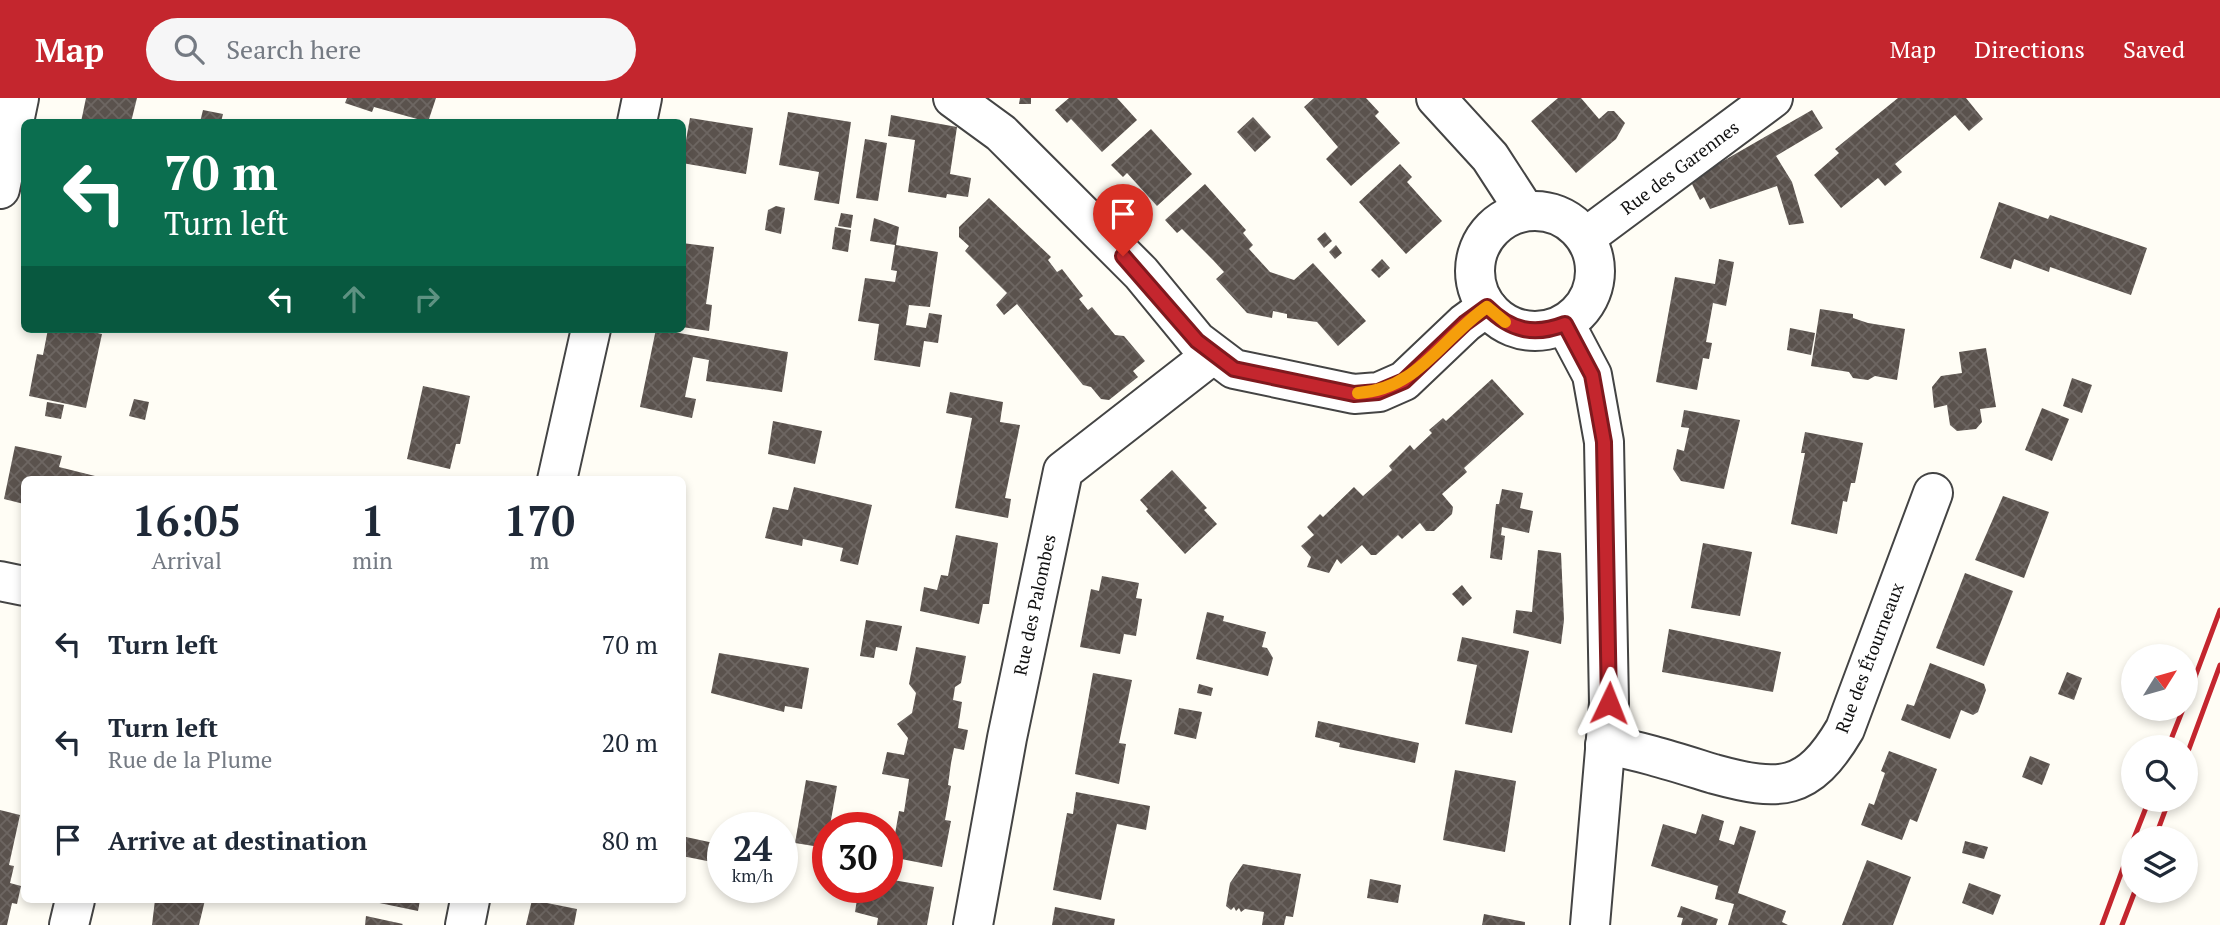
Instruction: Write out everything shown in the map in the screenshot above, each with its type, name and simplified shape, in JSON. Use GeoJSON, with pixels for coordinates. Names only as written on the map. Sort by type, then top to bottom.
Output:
{"type":"FeatureCollection","features":[{"type":"Feature","properties":{"kind":"street"},"geometry":{"type":"LineString","coordinates":[[0,188],[19,98]]}},
{"type":"Feature","properties":{"kind":"street"},"geometry":{"type":"LineString","coordinates":[[638,119],[642,98]]}},
{"type":"Feature","properties":{"kind":"street"},"geometry":{"type":"LineString","coordinates":[[953,98],[1001,133],[1141,273],[1197,341],[1212,355],[1234,369],[1354,394],[1378,392],[1404,381],[1465,323],[1487,307]]}},
{"type":"Feature","properties":{"kind":"street"},"geometry":{"type":"LineString","coordinates":[[1436,98],[1490,157],[1525,211]]}},
{"type":"Feature","properties":{"kind":"street","name":"Rue des Garennes"},"geometry":{"type":"LineString","coordinates":[[1586,237],[1773,98]]}},
{"type":"Feature","properties":{"kind":"street"},"geometry":{"type":"LineString","coordinates":[[1525,211],[1548,211],[1570,220],[1586,237],[1595,255],[1596,275],[1586,303],[1565,324],[1531,331],[1514,328],[1487,307],[1478,289],[1475,268],[1479,248],[1497,224],[1525,211]]}},
{"type":"Feature","properties":{"kind":"street"},"geometry":{"type":"LineString","coordinates":[[1565,324],[1592,375],[1604,442],[1610,663],[1590,925]]}},
{"type":"Feature","properties":{"kind":"street"},"geometry":{"type":"LineString","coordinates":[[558,476],[590,333]]}},
{"type":"Feature","properties":{"kind":"street","name":"Rue des Palombes"},"geometry":{"type":"LineString","coordinates":[[973,925],[1007,738],[1063,471],[1212,355]]}},
{"type":"Feature","properties":{"kind":"street","name":"Rue des Étourneaux"},"geometry":{"type":"LineString","coordinates":[[1605,745],[1629,749],[1756,785],[1792,782],[1807,773],[1834,747],[1845,729],[1933,494]]}},
{"type":"Feature","properties":{"kind":"street"},"geometry":{"type":"LineString","coordinates":[[0,581],[21,585]]}},
{"type":"Feature","properties":{"kind":"street"},"geometry":{"type":"LineString","coordinates":[[69,925],[74,903]]}},
{"type":"Feature","properties":{"kind":"street"},"geometry":{"type":"LineString","coordinates":[[465,925],[469,903]]}},
{"type":"Feature","properties":{"kind":"building"},"geometry":{"type":"Polygon","coordinates":[[[86,98],[137,98],[132,119],[82,119],[86,98]]]}},
{"type":"Feature","properties":{"kind":"building"},"geometry":{"type":"Polygon","coordinates":[[[347,98],[436,98],[429,119],[417,119],[374,107],[372,112],[345,103],[347,98]]]}},
{"type":"Feature","properties":{"kind":"building"},"geometry":{"type":"Polygon","coordinates":[[[1020,98],[1031,98],[1031,104],[1019,104],[1020,98]]]}},
{"type":"Feature","properties":{"kind":"building"},"geometry":{"type":"Polygon","coordinates":[[[1069,98],[1117,98],[1137,120],[1102,152],[1071,119],[1067,123],[1055,110],[1069,98]]]}},
{"type":"Feature","properties":{"kind":"building"},"geometry":{"type":"Polygon","coordinates":[[[1314,98],[1366,98],[1379,112],[1375,116],[1400,143],[1351,186],[1326,159],[1338,147],[1304,107],[1314,98]]]}},
{"type":"Feature","properties":{"kind":"building"},"geometry":{"type":"Polygon","coordinates":[[[1558,98],[1581,98],[1599,119],[1608,111],[1614,111],[1625,123],[1616,139],[1576,173],[1531,121],[1558,98]]]}},
{"type":"Feature","properties":{"kind":"building"},"geometry":{"type":"Polygon","coordinates":[[[1898,98],[1966,98],[1983,119],[1969,131],[1955,115],[1895,164],[1902,172],[1885,186],[1878,178],[1841,208],[1814,175],[1839,153],[1835,149],[1898,98]]]}},
{"type":"Feature","properties":{"kind":"building"},"geometry":{"type":"Polygon","coordinates":[[[203,110],[223,114],[222,119],[201,119],[203,110]]]}},
{"type":"Feature","properties":{"kind":"building"},"geometry":{"type":"Polygon","coordinates":[[[1812,110],[1823,128],[1776,156],[1792,182],[1804,223],[1789,225],[1777,186],[1710,209],[1704,197],[1700,200],[1690,180],[1812,110]]]}},
{"type":"Feature","properties":{"kind":"building"},"geometry":{"type":"Polygon","coordinates":[[[788,112],[851,122],[839,204],[814,200],[819,172],[779,165],[788,112]]]}},
{"type":"Feature","properties":{"kind":"building"},"geometry":{"type":"Polygon","coordinates":[[[891,115],[957,127],[950,174],[971,178],[968,197],[947,194],[946,198],[908,192],[915,140],[888,136],[891,115]]]}},
{"type":"Feature","properties":{"kind":"building"},"geometry":{"type":"Polygon","coordinates":[[[1253,117],[1271,137],[1255,152],[1237,132],[1253,117]]]}},
{"type":"Feature","properties":{"kind":"building"},"geometry":{"type":"Polygon","coordinates":[[[690,118],[753,128],[746,174],[686,164],[690,118]]]}},
{"type":"Feature","properties":{"kind":"building"},"geometry":{"type":"Polygon","coordinates":[[[1151,129],[1192,174],[1157,206],[1127,173],[1123,177],[1111,165],[1151,129]]]}},
{"type":"Feature","properties":{"kind":"building"},"geometry":{"type":"Polygon","coordinates":[[[865,139],[887,143],[878,201],[856,198],[865,139]]]}},
{"type":"Feature","properties":{"kind":"building"},"geometry":{"type":"Polygon","coordinates":[[[1400,164],[1412,177],[1407,182],[1442,221],[1406,254],[1359,202],[1400,164]]]}},
{"type":"Feature","properties":{"kind":"building"},"geometry":{"type":"Polygon","coordinates":[[[1205,184],[1246,230],[1243,233],[1253,245],[1249,249],[1270,272],[1294,280],[1313,263],[1366,321],[1338,346],[1317,322],[1287,318],[1287,314],[1273,311],[1272,318],[1247,313],[1216,279],[1224,272],[1182,229],[1177,233],[1165,220],[1205,184]]]}},
{"type":"Feature","properties":{"kind":"building"},"geometry":{"type":"Polygon","coordinates":[[[989,198],[1051,257],[1048,260],[1057,272],[1062,269],[1083,296],[1079,299],[1088,310],[1092,307],[1115,335],[1124,336],[1145,361],[1133,371],[1138,377],[1109,400],[1101,399],[1091,387],[1083,385],[1017,304],[1004,315],[996,305],[1007,293],[965,251],[969,246],[959,237],[959,227],[989,198]]]}},
{"type":"Feature","properties":{"kind":"building"},"geometry":{"type":"Polygon","coordinates":[[[1999,202],[2048,219],[2050,215],[2147,248],[2131,295],[2050,267],[2049,272],[2014,259],[2011,269],[1980,258],[1999,202]]]}},
{"type":"Feature","properties":{"kind":"building"},"geometry":{"type":"Polygon","coordinates":[[[776,206],[785,208],[781,234],[765,230],[768,210],[776,206]]]}},
{"type":"Feature","properties":{"kind":"building"},"geometry":{"type":"Polygon","coordinates":[[[841,213],[853,215],[851,228],[838,226],[841,213]]]}},
{"type":"Feature","properties":{"kind":"building"},"geometry":{"type":"Polygon","coordinates":[[[874,218],[899,227],[896,245],[938,252],[930,307],[909,305],[906,325],[926,328],[929,313],[942,315],[938,343],[924,341],[920,367],[874,360],[879,324],[858,321],[865,278],[895,282],[897,271],[891,270],[895,245],[870,241],[874,218]]]}},
{"type":"Feature","properties":{"kind":"building"},"geometry":{"type":"Polygon","coordinates":[[[835,227],[851,230],[848,252],[832,249],[835,227]]]}},
{"type":"Feature","properties":{"kind":"building"},"geometry":{"type":"Polygon","coordinates":[[[1325,232],[1332,241],[1324,248],[1317,239],[1325,232]]]}},
{"type":"Feature","properties":{"kind":"building"},"geometry":{"type":"Polygon","coordinates":[[[686,244],[714,247],[706,304],[712,305],[709,331],[686,328],[686,244]]]}},
{"type":"Feature","properties":{"kind":"building"},"geometry":{"type":"Polygon","coordinates":[[[1336,245],[1342,253],[1335,259],[1329,252],[1336,245]]]}},
{"type":"Feature","properties":{"kind":"building"},"geometry":{"type":"Polygon","coordinates":[[[1382,259],[1390,268],[1379,278],[1371,270],[1382,259]]]}},
{"type":"Feature","properties":{"kind":"building"},"geometry":{"type":"Polygon","coordinates":[[[1719,259],[1734,262],[1726,306],[1713,303],[1706,342],[1712,343],[1709,359],[1703,358],[1697,390],[1656,382],[1675,277],[1715,284],[1719,259]]]}},
{"type":"Feature","properties":{"kind":"building"},"geometry":{"type":"Polygon","coordinates":[[[1820,309],[1853,314],[1853,318],[1868,323],[1905,329],[1897,380],[1875,376],[1868,380],[1853,378],[1849,372],[1811,366],[1820,309]]]}},
{"type":"Feature","properties":{"kind":"building"},"geometry":{"type":"Polygon","coordinates":[[[1790,328],[1815,333],[1811,355],[1787,350],[1790,328]]]}},
{"type":"Feature","properties":{"kind":"building"},"geometry":{"type":"Polygon","coordinates":[[[47,333],[102,334],[86,408],[29,396],[37,354],[43,355],[47,333]]]}},
{"type":"Feature","properties":{"kind":"building"},"geometry":{"type":"Polygon","coordinates":[[[655,333],[679,333],[788,352],[782,392],[706,381],[709,360],[693,357],[685,397],[696,399],[692,418],[640,407],[655,333]]]}},
{"type":"Feature","properties":{"kind":"building"},"geometry":{"type":"Polygon","coordinates":[[[1986,348],[1996,407],[1980,409],[1982,422],[1976,429],[1957,431],[1950,425],[1947,405],[1934,408],[1932,387],[1941,376],[1962,373],[1959,352],[1986,348]]]}},
{"type":"Feature","properties":{"kind":"building"},"geometry":{"type":"Polygon","coordinates":[[[2072,378],[2092,385],[2082,413],[2063,406],[2072,378]]]}},
{"type":"Feature","properties":{"kind":"building"},"geometry":{"type":"Polygon","coordinates":[[[1492,379],[1524,414],[1464,468],[1467,472],[1442,494],[1453,507],[1452,514],[1434,531],[1426,531],[1420,523],[1402,539],[1398,535],[1376,555],[1371,555],[1362,545],[1341,564],[1337,559],[1329,573],[1307,567],[1311,557],[1301,546],[1314,535],[1307,527],[1320,514],[1323,517],[1354,487],[1363,496],[1392,470],[1389,466],[1410,445],[1414,450],[1432,433],[1429,430],[1443,418],[1446,421],[1492,379]]]}},
{"type":"Feature","properties":{"kind":"building"},"geometry":{"type":"Polygon","coordinates":[[[423,386],[470,396],[460,444],[456,444],[450,469],[407,459],[423,386]]]}},
{"type":"Feature","properties":{"kind":"building"},"geometry":{"type":"Polygon","coordinates":[[[950,392],[1003,402],[1000,422],[1020,425],[1005,498],[1011,499],[1008,518],[955,508],[972,418],[946,413],[950,392]]]}},
{"type":"Feature","properties":{"kind":"building"},"geometry":{"type":"Polygon","coordinates":[[[134,399],[149,402],[145,420],[129,416],[134,399]]]}},
{"type":"Feature","properties":{"kind":"building"},"geometry":{"type":"Polygon","coordinates":[[[47,402],[64,405],[61,419],[45,416],[47,402]]]}},
{"type":"Feature","properties":{"kind":"building"},"geometry":{"type":"Polygon","coordinates":[[[2042,408],[2069,419],[2052,461],[2025,450],[2042,408]]]}},
{"type":"Feature","properties":{"kind":"building"},"geometry":{"type":"Polygon","coordinates":[[[1684,410],[1740,420],[1724,489],[1681,481],[1673,469],[1677,449],[1684,451],[1689,428],[1681,427],[1684,410]]]}},
{"type":"Feature","properties":{"kind":"building"},"geometry":{"type":"Polygon","coordinates":[[[773,421],[822,431],[815,464],[768,454],[773,421]]]}},
{"type":"Feature","properties":{"kind":"building"},"geometry":{"type":"Polygon","coordinates":[[[1805,432],[1863,443],[1855,483],[1851,483],[1847,502],[1843,501],[1837,534],[1791,524],[1805,453],[1801,453],[1805,432]]]}},
{"type":"Feature","properties":{"kind":"building"},"geometry":{"type":"Polygon","coordinates":[[[15,446],[62,456],[59,467],[95,476],[21,476],[21,503],[4,499],[15,446]]]}},
{"type":"Feature","properties":{"kind":"building"},"geometry":{"type":"Polygon","coordinates":[[[1172,470],[1207,508],[1204,510],[1217,524],[1185,554],[1146,511],[1148,509],[1140,500],[1172,470]]]}},
{"type":"Feature","properties":{"kind":"building"},"geometry":{"type":"Polygon","coordinates":[[[794,487],[872,505],[858,565],[840,561],[843,548],[803,539],[802,546],[765,538],[773,507],[788,510],[794,487]]]}},
{"type":"Feature","properties":{"kind":"building"},"geometry":{"type":"Polygon","coordinates":[[[1502,489],[1523,493],[1520,508],[1533,511],[1529,533],[1502,527],[1501,535],[1505,536],[1502,560],[1490,558],[1496,504],[1499,504],[1502,489]]]}},
{"type":"Feature","properties":{"kind":"building"},"geometry":{"type":"Polygon","coordinates":[[[2003,496],[2049,512],[2024,578],[1975,560],[2003,496]]]}},
{"type":"Feature","properties":{"kind":"building"},"geometry":{"type":"Polygon","coordinates":[[[956,535],[998,543],[989,604],[983,604],[979,624],[920,611],[924,587],[937,590],[941,575],[948,576],[956,535]]]}},
{"type":"Feature","properties":{"kind":"building"},"geometry":{"type":"Polygon","coordinates":[[[1703,543],[1752,552],[1740,616],[1691,608],[1703,543]]]}},
{"type":"Feature","properties":{"kind":"building"},"geometry":{"type":"Polygon","coordinates":[[[1538,550],[1561,553],[1564,620],[1561,644],[1513,633],[1516,610],[1532,612],[1538,550]]]}},
{"type":"Feature","properties":{"kind":"building"},"geometry":{"type":"Polygon","coordinates":[[[1965,573],[2013,591],[1984,666],[1936,648],[1965,573]]]}},
{"type":"Feature","properties":{"kind":"building"},"geometry":{"type":"Polygon","coordinates":[[[1102,576],[1139,583],[1136,598],[1142,599],[1136,636],[1124,634],[1120,654],[1080,647],[1091,589],[1099,591],[1102,576]]]}},
{"type":"Feature","properties":{"kind":"building"},"geometry":{"type":"Polygon","coordinates":[[[1462,585],[1472,598],[1463,606],[1452,594],[1462,585]]]}},
{"type":"Feature","properties":{"kind":"building"},"geometry":{"type":"Polygon","coordinates":[[[1207,612],[1224,616],[1223,621],[1266,632],[1262,647],[1267,648],[1273,658],[1268,676],[1196,659],[1207,612]]]}},
{"type":"Feature","properties":{"kind":"building"},"geometry":{"type":"Polygon","coordinates":[[[866,620],[902,626],[897,651],[876,647],[874,658],[860,656],[866,620]]]}},
{"type":"Feature","properties":{"kind":"building"},"geometry":{"type":"Polygon","coordinates":[[[1669,629],[1781,652],[1773,692],[1662,672],[1669,629]]]}},
{"type":"Feature","properties":{"kind":"building"},"geometry":{"type":"Polygon","coordinates":[[[1462,637],[1529,651],[1512,733],[1465,724],[1477,665],[1457,661],[1462,637]]]}},
{"type":"Feature","properties":{"kind":"building"},"geometry":{"type":"Polygon","coordinates":[[[916,647],[966,656],[961,683],[955,687],[953,700],[962,702],[958,728],[968,730],[964,750],[954,748],[951,763],[948,785],[951,786],[945,820],[951,821],[942,867],[903,859],[903,812],[899,812],[899,811],[904,812],[909,779],[882,774],[887,752],[904,755],[908,738],[897,724],[912,713],[916,693],[909,684],[916,647]]]}},
{"type":"Feature","properties":{"kind":"building"},"geometry":{"type":"Polygon","coordinates":[[[719,653],[809,668],[802,709],[785,706],[784,712],[711,693],[719,653]]]}},
{"type":"Feature","properties":{"kind":"building"},"geometry":{"type":"Polygon","coordinates":[[[1930,663],[1984,684],[1986,690],[1978,712],[1973,715],[1961,710],[1950,739],[1901,720],[1907,704],[1914,706],[1930,663]]]}},
{"type":"Feature","properties":{"kind":"building"},"geometry":{"type":"Polygon","coordinates":[[[2067,672],[2082,678],[2074,700],[2058,694],[2067,672]]]}},
{"type":"Feature","properties":{"kind":"building"},"geometry":{"type":"Polygon","coordinates":[[[1093,673],[1132,680],[1119,743],[1126,744],[1119,784],[1075,774],[1093,673]]]}},
{"type":"Feature","properties":{"kind":"building"},"geometry":{"type":"Polygon","coordinates":[[[1199,684],[1213,688],[1211,696],[1197,693],[1199,684]]]}},
{"type":"Feature","properties":{"kind":"building"},"geometry":{"type":"Polygon","coordinates":[[[1179,708],[1202,712],[1196,739],[1174,734],[1179,708]]]}},
{"type":"Feature","properties":{"kind":"building"},"geometry":{"type":"Polygon","coordinates":[[[1318,721],[1419,743],[1415,763],[1339,747],[1340,743],[1315,737],[1318,721]]]}},
{"type":"Feature","properties":{"kind":"building"},"geometry":{"type":"Polygon","coordinates":[[[1889,751],[1937,769],[1917,822],[1910,819],[1902,840],[1861,825],[1869,803],[1874,805],[1885,773],[1881,771],[1889,751]]]}},
{"type":"Feature","properties":{"kind":"building"},"geometry":{"type":"Polygon","coordinates":[[[2030,756],[2050,764],[2042,785],[2022,777],[2030,756]]]}},
{"type":"Feature","properties":{"kind":"building"},"geometry":{"type":"Polygon","coordinates":[[[1455,770],[1516,781],[1505,852],[1443,840],[1455,770]]]}},
{"type":"Feature","properties":{"kind":"building"},"geometry":{"type":"Polygon","coordinates":[[[806,780],[837,786],[832,812],[812,812],[812,846],[798,843],[798,826],[806,780]]]}},
{"type":"Feature","properties":{"kind":"building"},"geometry":{"type":"Polygon","coordinates":[[[1076,792],[1150,806],[1146,830],[1117,824],[1101,900],[1053,890],[1067,813],[1073,814],[1076,792]]]}},
{"type":"Feature","properties":{"kind":"building"},"geometry":{"type":"Polygon","coordinates":[[[0,810],[20,815],[9,865],[14,866],[10,883],[21,886],[17,904],[12,903],[7,925],[0,925],[0,810]]]}},
{"type":"Feature","properties":{"kind":"building"},"geometry":{"type":"Polygon","coordinates":[[[1702,814],[1724,821],[1719,840],[1734,845],[1740,826],[1756,831],[1738,893],[1786,911],[1782,922],[1788,925],[1728,925],[1734,904],[1715,899],[1718,886],[1651,866],[1663,824],[1696,834],[1702,814]]]}},
{"type":"Feature","properties":{"kind":"building"},"geometry":{"type":"Polygon","coordinates":[[[686,837],[707,842],[707,861],[686,857],[686,837]]]}},
{"type":"Feature","properties":{"kind":"building"},"geometry":{"type":"Polygon","coordinates":[[[1965,841],[1988,847],[1984,859],[1962,853],[1965,841]]]}},
{"type":"Feature","properties":{"kind":"building"},"geometry":{"type":"Polygon","coordinates":[[[1867,860],[1911,877],[1893,925],[1842,925],[1867,860]]]}},
{"type":"Feature","properties":{"kind":"building"},"geometry":{"type":"Polygon","coordinates":[[[1243,864],[1301,874],[1293,917],[1286,916],[1284,925],[1262,925],[1264,912],[1245,909],[1241,912],[1239,908],[1236,911],[1234,907],[1231,910],[1226,906],[1230,883],[1243,864]]]}},
{"type":"Feature","properties":{"kind":"building"},"geometry":{"type":"Polygon","coordinates":[[[1370,879],[1401,885],[1398,903],[1367,898],[1370,879]]]}},
{"type":"Feature","properties":{"kind":"building"},"geometry":{"type":"Polygon","coordinates":[[[903,882],[934,887],[927,925],[877,925],[878,918],[855,912],[856,903],[903,903],[903,882]]]}},
{"type":"Feature","properties":{"kind":"building"},"geometry":{"type":"Polygon","coordinates":[[[1969,883],[2001,895],[1993,915],[1962,903],[1969,883]]]}},
{"type":"Feature","properties":{"kind":"building"},"geometry":{"type":"Polygon","coordinates":[[[155,903],[204,903],[199,925],[152,925],[155,903]]]}},
{"type":"Feature","properties":{"kind":"building"},"geometry":{"type":"Polygon","coordinates":[[[379,903],[419,903],[418,911],[379,903]]]}},
{"type":"Feature","properties":{"kind":"building"},"geometry":{"type":"Polygon","coordinates":[[[531,903],[577,909],[574,925],[526,925],[531,903]]]}},
{"type":"Feature","properties":{"kind":"building"},"geometry":{"type":"Polygon","coordinates":[[[1681,906],[1718,919],[1716,925],[1681,925],[1683,918],[1677,917],[1681,906]]]}},
{"type":"Feature","properties":{"kind":"building"},"geometry":{"type":"Polygon","coordinates":[[[1055,907],[1115,919],[1114,925],[1052,925],[1055,907]]]}},
{"type":"Feature","properties":{"kind":"building"},"geometry":{"type":"Polygon","coordinates":[[[1484,914],[1525,922],[1525,925],[1482,925],[1484,914]]]}},
{"type":"Feature","properties":{"kind":"building"},"geometry":{"type":"Polygon","coordinates":[[[366,916],[403,924],[365,925],[366,916]]]}},
{"type":"Feature","properties":{"kind":"railway"},"geometry":{"type":"LineString","coordinates":[[2198,669],[2220,610]]}},
{"type":"Feature","properties":{"kind":"railway"},"geometry":{"type":"LineString","coordinates":[[2194,735],[2220,665]]}},
{"type":"Feature","properties":{"kind":"railway"},"geometry":{"type":"LineString","coordinates":[[2173,735],[2178,721]]}},
{"type":"Feature","properties":{"kind":"railway"},"geometry":{"type":"LineString","coordinates":[[2139,826],[2144,812]]}},
{"type":"Feature","properties":{"kind":"railway"},"geometry":{"type":"LineString","coordinates":[[2159,826],[2165,812]]}},
{"type":"Feature","properties":{"kind":"railway"},"geometry":{"type":"LineString","coordinates":[[2102,925],[2121,874]]}},
{"type":"Feature","properties":{"kind":"railway"},"geometry":{"type":"LineString","coordinates":[[2122,925],[2130,903]]}},
{"type":"Feature","properties":{"kind":"slow traffic"},"geometry":{"type":"LineString","coordinates":[[1358,393],[1378,392],[1404,381],[1465,323],[1487,307],[1505,322]]}},
{"type":"Feature","properties":{"kind":"route"},"geometry":{"type":"LineString","coordinates":[[1123,256],[1141,273],[1197,341],[1212,355],[1234,369],[1354,394],[1378,392],[1404,381],[1465,323],[1487,307],[1499,319],[1514,328],[1549,330],[1565,324],[1576,340],[1592,375],[1600,403],[1604,442],[1609,703]]}}]}
